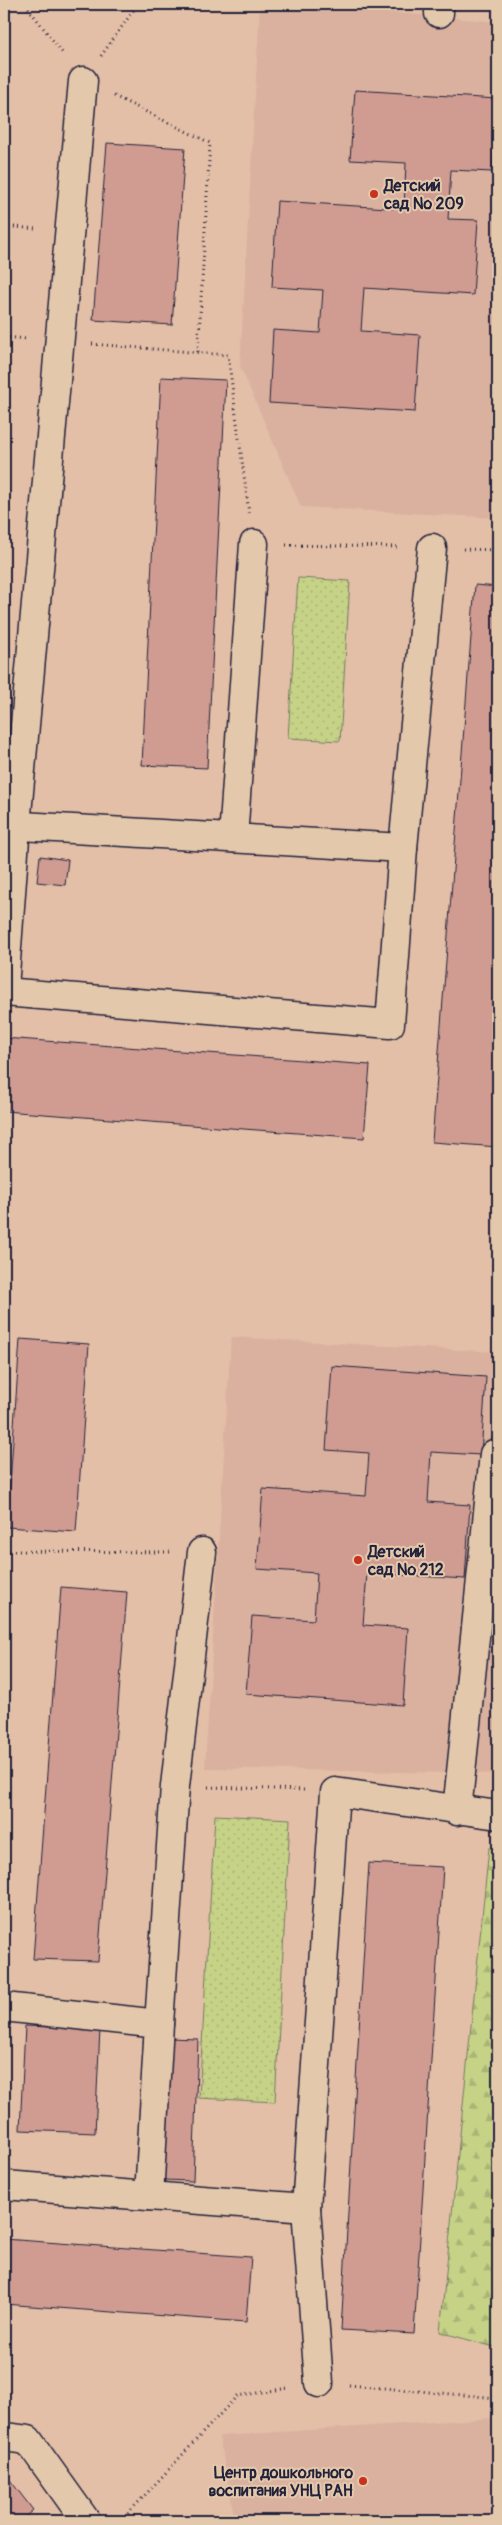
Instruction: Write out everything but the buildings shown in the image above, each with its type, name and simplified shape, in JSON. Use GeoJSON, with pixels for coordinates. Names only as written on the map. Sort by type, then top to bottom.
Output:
{"type":"FeatureCollection","features":[{"type":"Feature","properties":{"kind":"lane"},"geometry":{"type":"LineString","coordinates":[[4,988],[10,825],[60,341],[83,81]]}},
{"type":"Feature","properties":{"kind":"lane"},"geometry":{"type":"LineString","coordinates":[[232,838],[254,544]]}},
{"type":"Feature","properties":{"kind":"lane"},"geometry":{"type":"LineString","coordinates":[[4,992],[390,1024],[403,848],[432,548]]}},
{"type":"Feature","properties":{"kind":"lane"},"geometry":{"type":"LineString","coordinates":[[10,825],[403,848]]}},
{"type":"Feature","properties":{"kind":"lane"},"geometry":{"type":"LineString","coordinates":[[457,1811],[494,1454]]}},
{"type":"Feature","properties":{"kind":"lane"},"geometry":{"type":"LineString","coordinates":[[148,2196],[175,1786],[202,1552]]}},
{"type":"Feature","properties":{"kind":"lane"},"geometry":{"type":"LineString","coordinates":[[319,2382],[306,2208],[334,1792],[457,1811],[498,1815]]}},
{"type":"Feature","properties":{"kind":"lane"},"geometry":{"type":"LineString","coordinates":[[4,2007],[159,2024]]}},
{"type":"Feature","properties":{"kind":"lane"},"geometry":{"type":"LineString","coordinates":[[4,2185],[306,2208]]}},
{"type":"Feature","properties":{"kind":"lane"},"geometry":{"type":"LineString","coordinates":[[4,2437],[28,2440],[86,2521]]}},
{"type":"Feature","properties":{"kind":"path"},"geometry":{"type":"LineString","coordinates":[[25,4],[83,81],[210,143],[198,352]]}},
{"type":"Feature","properties":{"kind":"path"},"geometry":{"type":"LineString","coordinates":[[83,81],[138,4]]}},
{"type":"Feature","properties":{"kind":"path"},"geometry":{"type":"LineString","coordinates":[[4,337],[228,355],[254,544],[498,550]]}},
{"type":"Feature","properties":{"kind":"path"},"geometry":{"type":"LineString","coordinates":[[4,1551],[202,1552]]}},
{"type":"Feature","properties":{"kind":"path"},"geometry":{"type":"LineString","coordinates":[[175,1786],[334,1792]]}},
{"type":"Feature","properties":{"kind":"path"},"geometry":{"type":"LineString","coordinates":[[121,2521],[237,2396],[319,2382],[498,2398]]}},
{"type":"Feature","properties":{"kind":"shaded area","name":"Детский сад № 209"},"geometry":{"type":"Polygon","coordinates":[[[260,4],[299,4],[498,22],[498,518],[301,507],[240,366],[260,4]]]}},
{"type":"Feature","properties":{"kind":"shaded area","name":"Детский сад № 212"},"geometry":{"type":"Polygon","coordinates":[[[231,1337],[498,1352],[498,1774],[205,1768],[231,1337]]]}},
{"type":"Feature","properties":{"kind":"shaded area","name":"Центр дошкольного воспитания УНЦ РАН"},"geometry":{"type":"Polygon","coordinates":[[[494,2418],[498,2441],[498,2521],[235,2521],[219,2436],[494,2418]]]}},
{"type":"Feature","properties":{"kind":"green space"},"geometry":{"type":"Polygon","coordinates":[[[298,578],[350,581],[340,741],[288,738],[298,578]]]}},
{"type":"Feature","properties":{"kind":"green space"},"geometry":{"type":"Polygon","coordinates":[[[215,1815],[290,1819],[275,2102],[199,2098],[215,1815]]]}},
{"type":"Feature","properties":{"kind":"green space"},"geometry":{"type":"Polygon","coordinates":[[[489,1848],[498,1849],[498,2348],[440,2332],[489,1848]]]}},
{"type":"Feature","properties":{"kind":"place","name":"Детский сад № 209"},"geometry":{"type":"Point","coordinates":[374,194]}},
{"type":"Feature","properties":{"kind":"place","name":"Детский сад № 212"},"geometry":{"type":"Point","coordinates":[358,1560]}},
{"type":"Feature","properties":{"kind":"place","name":"Центр дошкольного воспитания УНЦ РАН"},"geometry":{"type":"Point","coordinates":[363,2481]}}]}
